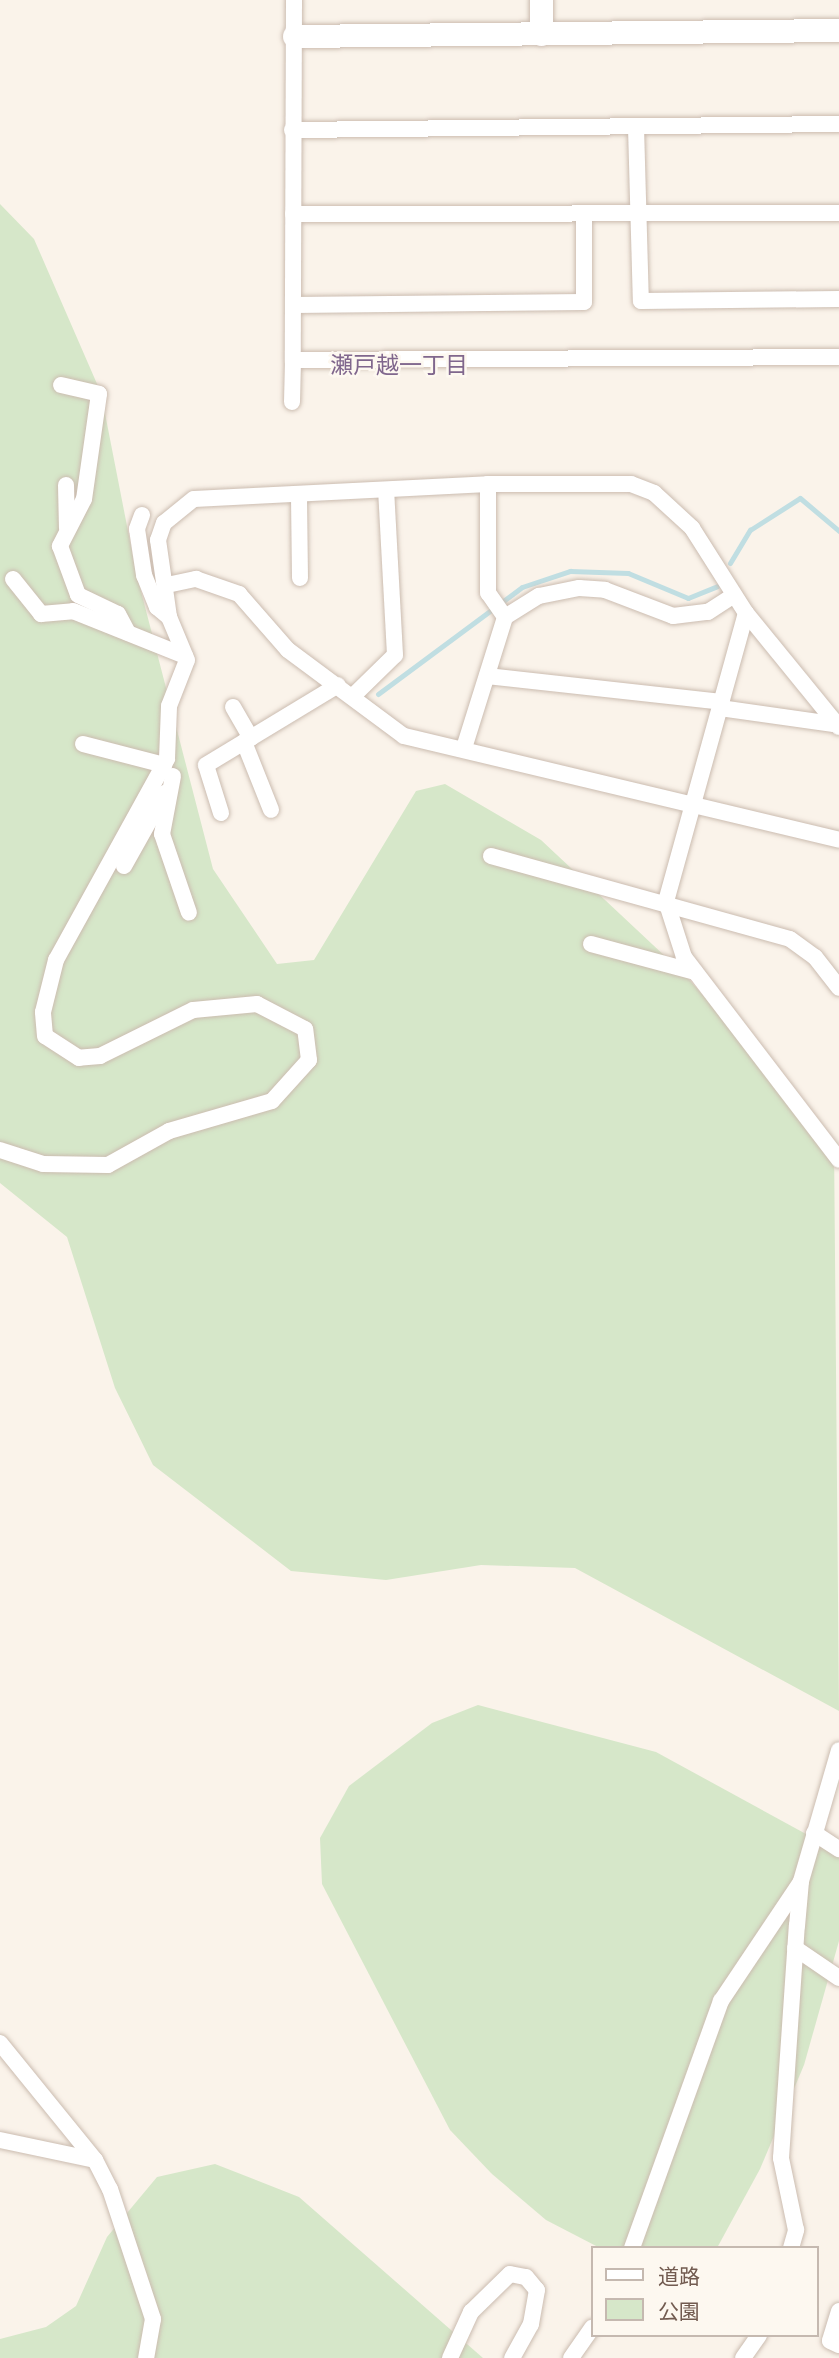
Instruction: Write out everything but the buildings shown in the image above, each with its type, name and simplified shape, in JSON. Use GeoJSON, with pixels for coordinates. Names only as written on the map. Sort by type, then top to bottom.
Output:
{"type":"FeatureCollection","features":[{"type":"Feature","properties":{"kind":"street"},"geometry":{"type":"LineString","coordinates":[[292,401],[294,0]]}},
{"type":"Feature","properties":{"kind":"street"},"geometry":{"type":"LineString","coordinates":[[541,0],[541,34]]}},
{"type":"Feature","properties":{"kind":"street"},"geometry":{"type":"LineString","coordinates":[[294,36],[839,30]]}},
{"type":"Feature","properties":{"kind":"street"},"geometry":{"type":"LineString","coordinates":[[292,130],[839,124]]}},
{"type":"Feature","properties":{"kind":"street"},"geometry":{"type":"LineString","coordinates":[[636,128],[641,301],[839,299]]}},
{"type":"Feature","properties":{"kind":"street"},"geometry":{"type":"LineString","coordinates":[[293,214],[584,217],[839,213]]}},
{"type":"Feature","properties":{"kind":"street"},"geometry":{"type":"LineString","coordinates":[[293,305],[584,302],[584,217]]}},
{"type":"Feature","properties":{"kind":"street"},"geometry":{"type":"LineString","coordinates":[[293,360],[839,357]]}},
{"type":"Feature","properties":{"kind":"street"},"geometry":{"type":"LineString","coordinates":[[61,385],[99,394],[84,499],[60,546],[78,595],[118,614],[128,633]]}},
{"type":"Feature","properties":{"kind":"street"},"geometry":{"type":"LineString","coordinates":[[488,484],[489,594],[505,616]]}},
{"type":"Feature","properties":{"kind":"street"},"geometry":{"type":"LineString","coordinates":[[189,913],[162,834],[168,767],[169,706],[185,656],[169,617],[167,585],[159,540],[177,509],[216,494],[299,497],[488,484],[631,484],[654,493],[692,528],[746,613],[835,725]]}},
{"type":"Feature","properties":{"kind":"street"},"geometry":{"type":"LineString","coordinates":[[66,485],[67,528]]}},
{"type":"Feature","properties":{"kind":"street"},"geometry":{"type":"LineString","coordinates":[[352,697],[396,655],[386,491]]}},
{"type":"Feature","properties":{"kind":"street"},"geometry":{"type":"LineString","coordinates":[[299,497],[300,578]]}},
{"type":"Feature","properties":{"kind":"street"},"geometry":{"type":"LineString","coordinates":[[142,515],[138,529],[144,575],[158,607],[169,617]]}},
{"type":"Feature","properties":{"kind":"street"},"geometry":{"type":"LineString","coordinates":[[13,579],[27,604],[41,614],[73,611],[185,656]]}},
{"type":"Feature","properties":{"kind":"street"},"geometry":{"type":"LineString","coordinates":[[167,585],[196,579],[239,594],[288,650],[404,736],[464,748],[839,840]]}},
{"type":"Feature","properties":{"kind":"street"},"geometry":{"type":"LineString","coordinates":[[464,748],[505,616],[538,596],[579,588],[605,590],[673,616],[708,612],[734,594]]}},
{"type":"Feature","properties":{"kind":"street"},"geometry":{"type":"LineString","coordinates":[[746,613],[666,901],[684,957],[839,1160]]}},
{"type":"Feature","properties":{"kind":"street"},"geometry":{"type":"LineString","coordinates":[[487,676],[721,705],[835,725]]}},
{"type":"Feature","properties":{"kind":"street"},"geometry":{"type":"LineString","coordinates":[[221,813],[206,765],[338,685]]}},
{"type":"Feature","properties":{"kind":"street"},"geometry":{"type":"LineString","coordinates":[[233,707],[271,810]]}},
{"type":"Feature","properties":{"kind":"street"},"geometry":{"type":"LineString","coordinates":[[83,744],[168,767]]}},
{"type":"Feature","properties":{"kind":"street"},"geometry":{"type":"LineString","coordinates":[[124,866],[168,767]]}},
{"type":"Feature","properties":{"kind":"street"},"geometry":{"type":"LineString","coordinates":[[0,1150],[43,1164],[108,1166],[169,1131],[272,1101],[310,1060],[305,1029],[257,1004],[194,1010],[100,1056],[79,1058],[45,1036],[43,1012],[56,960],[168,767]]}},
{"type":"Feature","properties":{"kind":"street"},"geometry":{"type":"LineString","coordinates":[[491,856],[666,901],[790,939],[815,957],[839,988]]}},
{"type":"Feature","properties":{"kind":"street"},"geometry":{"type":"LineString","coordinates":[[591,944],[695,972]]}},
{"type":"Feature","properties":{"kind":"street"},"geometry":{"type":"LineString","coordinates":[[792,2246],[796,2230],[781,2158],[795,1948],[802,1881],[839,1750]]}},
{"type":"Feature","properties":{"kind":"street"},"geometry":{"type":"LineString","coordinates":[[814,1833],[839,1849]]}},
{"type":"Feature","properties":{"kind":"street"},"geometry":{"type":"LineString","coordinates":[[633,2246],[721,2001],[802,1881]]}},
{"type":"Feature","properties":{"kind":"street"},"geometry":{"type":"LineString","coordinates":[[795,1948],[839,1979]]}},
{"type":"Feature","properties":{"kind":"street"},"geometry":{"type":"LineString","coordinates":[[0,2043],[95,2160],[153,2319],[146,2358]]}},
{"type":"Feature","properties":{"kind":"street"},"geometry":{"type":"LineString","coordinates":[[0,2140],[95,2160]]}},
{"type":"Feature","properties":{"kind":"street"},"geometry":{"type":"LineString","coordinates":[[450,2358],[471,2312],[510,2274],[526,2277],[537,2290],[531,2324],[512,2358]]}},
{"type":"Feature","properties":{"kind":"street"},"geometry":{"type":"LineString","coordinates":[[839,2311],[830,2341],[839,2345]]}},
{"type":"Feature","properties":{"kind":"street"},"geometry":{"type":"LineString","coordinates":[[570,2358],[590,2331]]}},
{"type":"Feature","properties":{"kind":"street"},"geometry":{"type":"LineString","coordinates":[[743,2358],[759,2337]]}},
{"type":"Feature","properties":{"kind":"green space"},"geometry":{"type":"Polygon","coordinates":[[[0,204],[34,239],[101,393],[136,572],[213,869],[277,964],[314,960],[416,791],[445,784],[541,840],[684,974],[834,1142],[839,1711],[575,1568],[481,1565],[386,1580],[291,1571],[153,1465],[115,1388],[67,1237],[0,1183],[0,204]]]}},
{"type":"Feature","properties":{"kind":"green space"},"geometry":{"type":"Polygon","coordinates":[[[478,1705],[656,1752],[839,1852],[839,1941],[804,2065],[760,2169],[718,2246],[596,2246],[546,2220],[492,2174],[450,2130],[322,1884],[320,1838],[349,1786],[432,1723],[478,1705]]]}},
{"type":"Feature","properties":{"kind":"green space"},"geometry":{"type":"Polygon","coordinates":[[[215,2164],[299,2197],[483,2358],[0,2358],[0,2339],[46,2327],[76,2306],[107,2237],[157,2177],[215,2164]]]}},
{"type":"Feature","properties":{"kind":"waterway"},"geometry":{"type":"LineString","coordinates":[[730,563],[750,530],[800,498],[839,531]]}},
{"type":"Feature","properties":{"kind":"waterway"},"geometry":{"type":"LineString","coordinates":[[378,694],[522,587],[570,571],[628,573],[688,598],[717,586]]}},
{"type":"Feature","properties":{"kind":"district","name":"瀬戸越一丁目"},"geometry":{"type":"Point","coordinates":[399,365]}}]}
